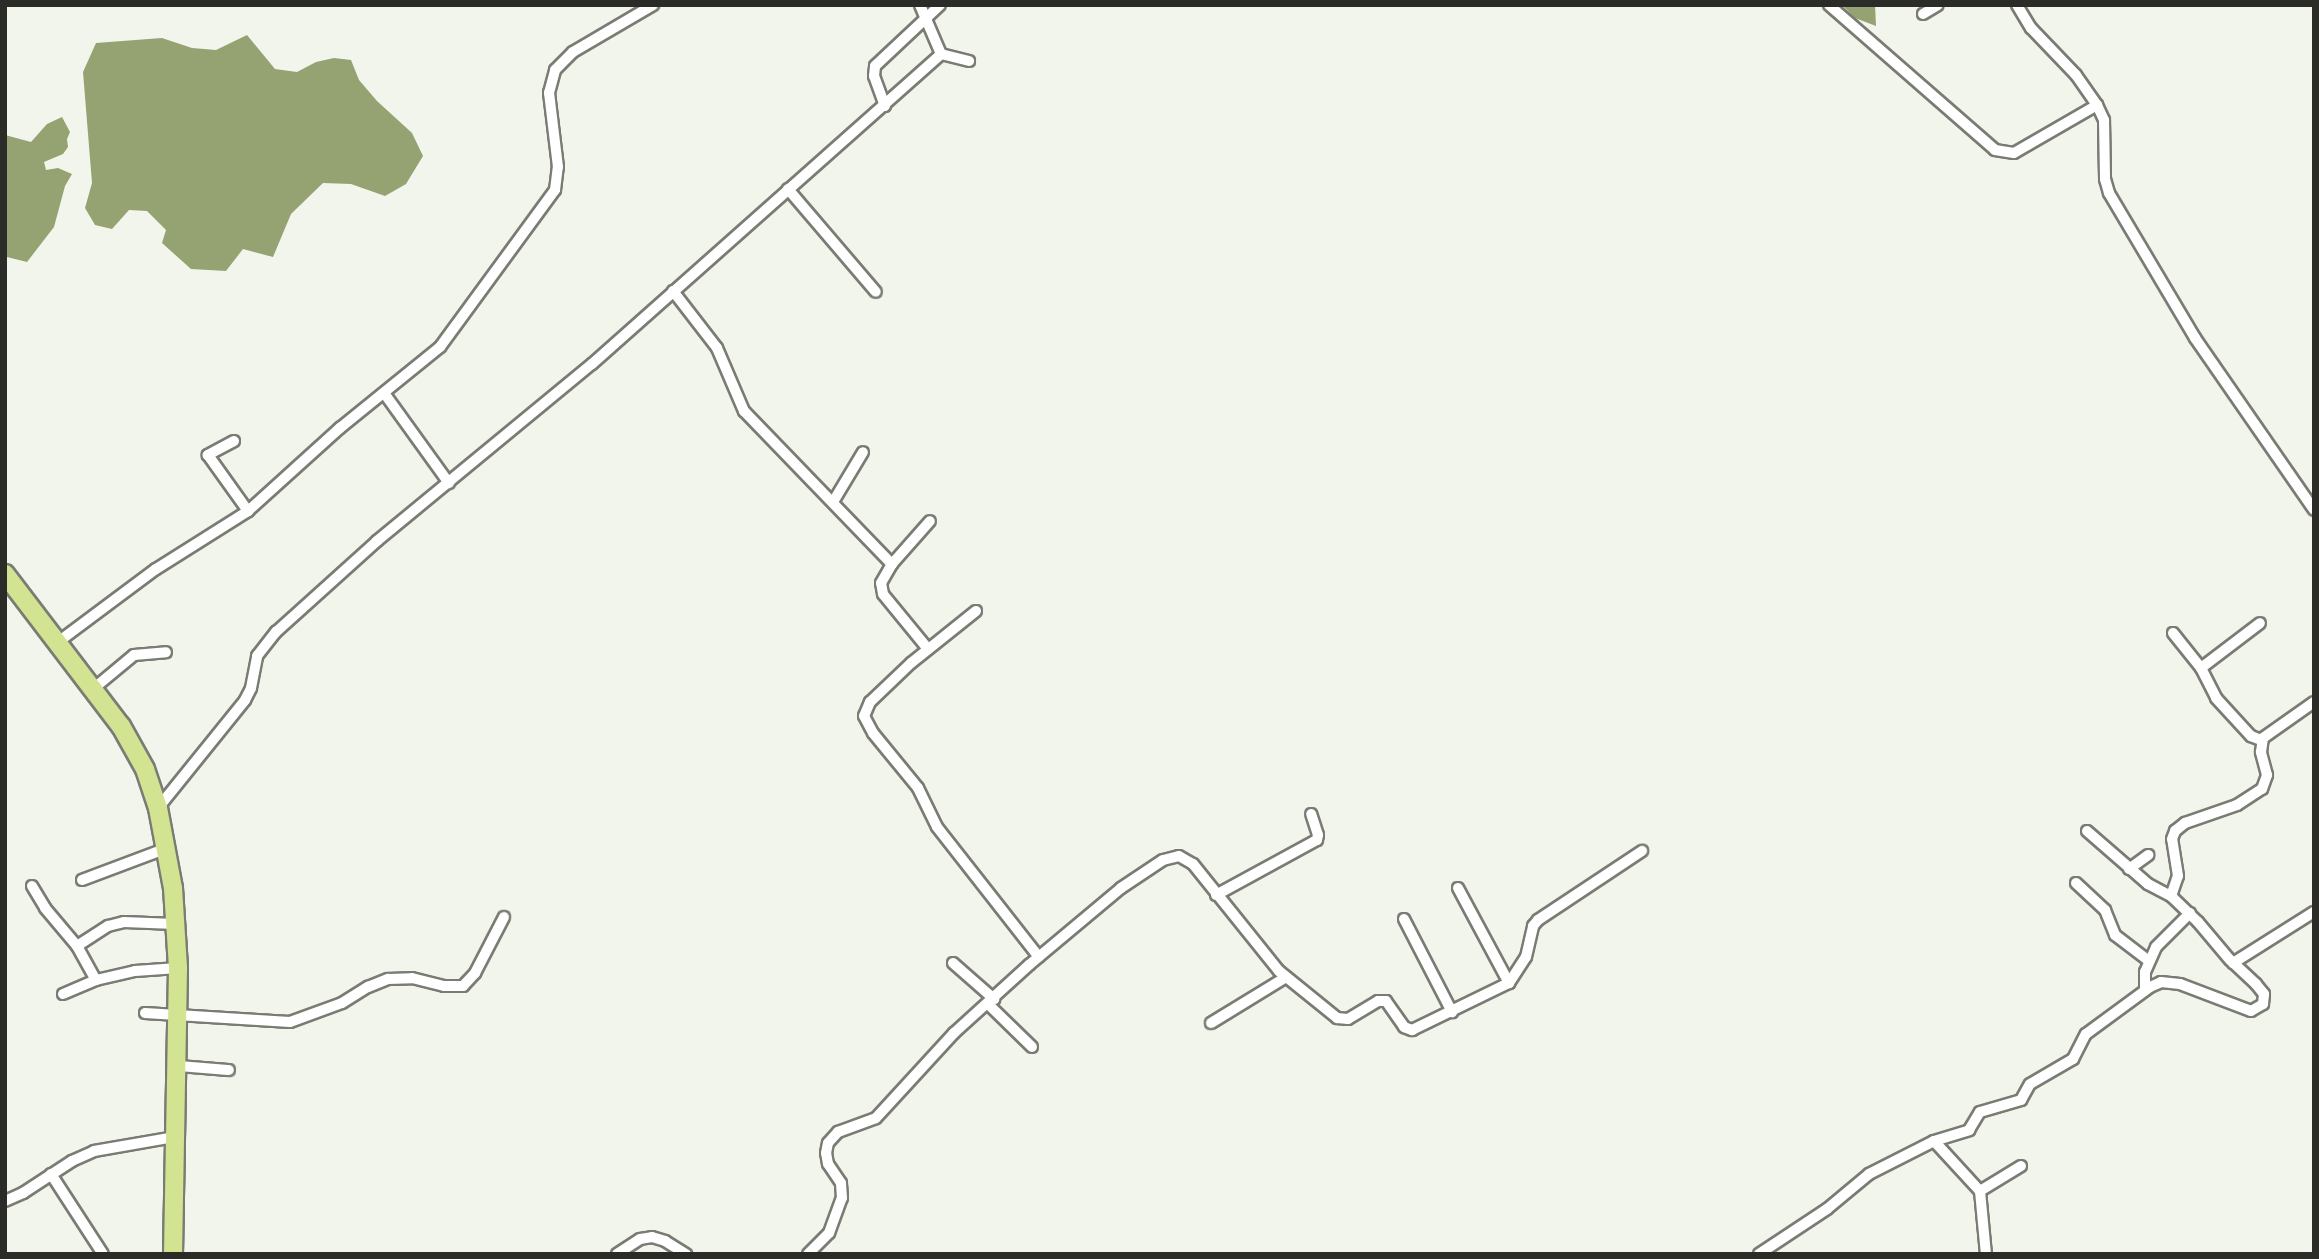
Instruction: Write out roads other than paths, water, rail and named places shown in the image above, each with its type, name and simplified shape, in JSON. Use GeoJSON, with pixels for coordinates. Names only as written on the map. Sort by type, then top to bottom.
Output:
{"type":"FeatureCollection","features":[{"type":"Feature","properties":{"kind":"main road"},"geometry":{"type":"LineString","coordinates":[[5,574],[136,750],[158,808],[167,848],[177,968],[178,1066],[174,1137],[173,1254]]}},
{"type":"Feature","properties":{"kind":"street"},"geometry":{"type":"LineString","coordinates":[[58,642],[156,569],[248,511],[440,347],[555,190],[558,167],[549,93],[555,70],[573,52],[653,5]]}},
{"type":"Feature","properties":{"kind":"street"},"geometry":{"type":"LineString","coordinates":[[920,5],[941,54]]}},
{"type":"Feature","properties":{"kind":"street"},"geometry":{"type":"LineString","coordinates":[[885,106],[874,76],[874,66],[940,5]]}},
{"type":"Feature","properties":{"kind":"street"},"geometry":{"type":"LineString","coordinates":[[1829,5],[1995,150],[2014,153],[2097,105]]}},
{"type":"Feature","properties":{"kind":"street"},"geometry":{"type":"LineString","coordinates":[[1923,14],[1938,5]]}},
{"type":"Feature","properties":{"kind":"street"},"geometry":{"type":"LineString","coordinates":[[2017,5],[2031,29],[2076,75],[2097,105],[2104,120],[2105,179],[2109,193],[2195,338],[2314,510]]}},
{"type":"Feature","properties":{"kind":"street"},"geometry":{"type":"LineString","coordinates":[[941,54],[970,61]]}},
{"type":"Feature","properties":{"kind":"street"},"geometry":{"type":"LineString","coordinates":[[158,808],[249,694],[255,661],[271,637],[377,541],[592,364],[941,54]]}},
{"type":"Feature","properties":{"kind":"street"},"geometry":{"type":"LineString","coordinates":[[788,189],[876,292]]}},
{"type":"Feature","properties":{"kind":"street"},"geometry":{"type":"LineString","coordinates":[[673,291],[717,348],[744,411],[892,564]]}},
{"type":"Feature","properties":{"kind":"street"},"geometry":{"type":"LineString","coordinates":[[384,393],[449,483]]}},
{"type":"Feature","properties":{"kind":"street"},"geometry":{"type":"LineString","coordinates":[[234,441],[208,455],[248,511]]}},
{"type":"Feature","properties":{"kind":"street"},"geometry":{"type":"LineString","coordinates":[[833,502],[863,452]]}},
{"type":"Feature","properties":{"kind":"street"},"geometry":{"type":"LineString","coordinates":[[928,649],[883,594],[881,583],[892,564],[930,521]]}},
{"type":"Feature","properties":{"kind":"street"},"geometry":{"type":"LineString","coordinates":[[976,611],[928,649],[870,702],[865,711],[865,719],[918,788],[937,827],[1039,957]]}},
{"type":"Feature","properties":{"kind":"street"},"geometry":{"type":"LineString","coordinates":[[2201,668],[2260,623]]}},
{"type":"Feature","properties":{"kind":"street"},"geometry":{"type":"LineString","coordinates":[[2174,633],[2201,668],[2216,698],[2251,736],[2261,740]]}},
{"type":"Feature","properties":{"kind":"street"},"geometry":{"type":"LineString","coordinates":[[93,689],[128,658],[166,652]]}},
{"type":"Feature","properties":{"kind":"street"},"geometry":{"type":"LineString","coordinates":[[2261,740],[2314,702]]}},
{"type":"Feature","properties":{"kind":"street"},"geometry":{"type":"LineString","coordinates":[[2171,896],[2178,876],[2172,844],[2175,831],[2189,821],[2242,803],[2262,789],[2267,775],[2261,740]]}},
{"type":"Feature","properties":{"kind":"street"},"geometry":{"type":"LineString","coordinates":[[1216,895],[1317,840],[1311,814]]}},
{"type":"Feature","properties":{"kind":"street"},"geometry":{"type":"LineString","coordinates":[[1759,1254],[1828,1209],[1869,1174],[1934,1141],[1972,1128],[1980,1112],[2022,1099],[2030,1084],[2073,1059],[2086,1034],[2145,990],[2161,982],[2180,984],[2255,1011],[2265,1001],[2264,994],[2190,913],[2171,896],[2148,884],[2129,869],[2087,831]]}},
{"type":"Feature","properties":{"kind":"street"},"geometry":{"type":"LineString","coordinates":[[82,880],[167,848]]}},
{"type":"Feature","properties":{"kind":"street"},"geometry":{"type":"LineString","coordinates":[[808,1254],[829,1233],[842,1198],[841,1183],[828,1164],[825,1153],[828,1143],[838,1132],[876,1118],[954,1033],[1143,870],[1170,857],[1179,856],[1193,864],[1286,977],[1342,1020],[1381,1001],[1392,1006],[1404,1027],[1412,1030],[1452,1013],[1509,983],[1526,957],[1533,926],[1538,920],[1642,852]]}},
{"type":"Feature","properties":{"kind":"street"},"geometry":{"type":"LineString","coordinates":[[2129,869],[2148,855]]}},
{"type":"Feature","properties":{"kind":"street"},"geometry":{"type":"LineString","coordinates":[[2076,883],[2105,910],[2115,935],[2148,961]]}},
{"type":"Feature","properties":{"kind":"street"},"geometry":{"type":"LineString","coordinates":[[32,886],[77,946],[96,980]]}},
{"type":"Feature","properties":{"kind":"street"},"geometry":{"type":"LineString","coordinates":[[1458,888],[1509,983]]}},
{"type":"Feature","properties":{"kind":"street"},"geometry":{"type":"LineString","coordinates":[[2233,963],[2314,912]]}},
{"type":"Feature","properties":{"kind":"street"},"geometry":{"type":"LineString","coordinates":[[2145,990],[2148,961],[2166,935],[2190,913]]}},
{"type":"Feature","properties":{"kind":"street"},"geometry":{"type":"LineString","coordinates":[[145,1013],[290,1022],[342,1003],[368,987],[388,979],[407,978],[444,986],[463,986],[475,973],[503,917]]}},
{"type":"Feature","properties":{"kind":"street"},"geometry":{"type":"LineString","coordinates":[[1404,919],[1452,1013]]}},
{"type":"Feature","properties":{"kind":"street"},"geometry":{"type":"LineString","coordinates":[[77,946],[118,923],[175,924]]}},
{"type":"Feature","properties":{"kind":"street"},"geometry":{"type":"LineString","coordinates":[[953,963],[1032,1047]]}},
{"type":"Feature","properties":{"kind":"street"},"geometry":{"type":"LineString","coordinates":[[63,994],[96,980],[135,971],[177,968]]}},
{"type":"Feature","properties":{"kind":"street"},"geometry":{"type":"LineString","coordinates":[[1211,1023],[1286,977]]}},
{"type":"Feature","properties":{"kind":"street"},"geometry":{"type":"LineString","coordinates":[[178,1066],[229,1070]]}},
{"type":"Feature","properties":{"kind":"street"},"geometry":{"type":"LineString","coordinates":[[5,1201],[23,1193],[72,1161],[103,1148],[174,1137]]}},
{"type":"Feature","properties":{"kind":"street"},"geometry":{"type":"LineString","coordinates":[[1934,1141],[1966,1171],[1980,1191],[1986,1254]]}},
{"type":"Feature","properties":{"kind":"street"},"geometry":{"type":"LineString","coordinates":[[1980,1191],[2021,1166]]}},
{"type":"Feature","properties":{"kind":"street"},"geometry":{"type":"LineString","coordinates":[[51,1174],[103,1254]]}},
{"type":"Feature","properties":{"kind":"street"},"geometry":{"type":"LineString","coordinates":[[617,1254],[640,1238],[653,1237],[686,1254]]}}]}
